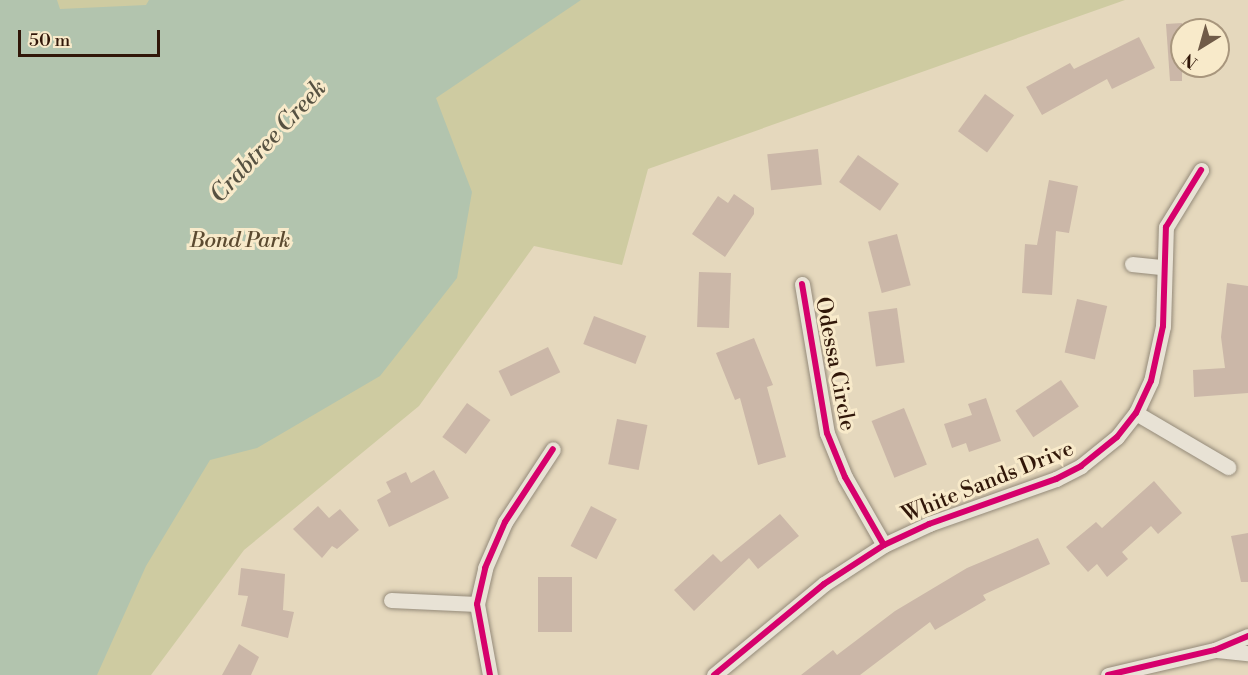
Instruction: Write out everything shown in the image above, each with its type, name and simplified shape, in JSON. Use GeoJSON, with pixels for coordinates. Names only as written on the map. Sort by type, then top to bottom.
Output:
{"type":"FeatureCollection","features":[{"type":"Feature","properties":{"kind":"street","name":"White Sands Drive"},"geometry":{"type":"LineString","coordinates":[[724,672],[824,584],[884,545],[1081,466],[1117,437],[1136,413],[1151,381],[1159,349],[1166,227],[1202,170]]}},
{"type":"Feature","properties":{"kind":"street"},"geometry":{"type":"LineString","coordinates":[[1132,264],[1163,267]]}},
{"type":"Feature","properties":{"kind":"street","name":"Odessa Circle"},"geometry":{"type":"LineString","coordinates":[[802,284],[827,433],[845,477],[884,545]]}},
{"type":"Feature","properties":{"kind":"street"},"geometry":{"type":"LineString","coordinates":[[1136,413],[1228,466]]}},
{"type":"Feature","properties":{"kind":"street"},"geometry":{"type":"LineString","coordinates":[[490,675],[477,604],[498,535],[553,449]]}},
{"type":"Feature","properties":{"kind":"street"},"geometry":{"type":"LineString","coordinates":[[391,600],[477,604]]}},
{"type":"Feature","properties":{"kind":"street"},"geometry":{"type":"LineString","coordinates":[[1108,675],[1215,650],[1248,636]]}},
{"type":"Feature","properties":{"kind":"street"},"geometry":{"type":"LineString","coordinates":[[1215,650],[1248,653]]}},
{"type":"Feature","properties":{"kind":"green space","name":"Bond Park"},"geometry":{"type":"Polygon","coordinates":[[[0,0],[1125,0],[648,169],[622,265],[534,246],[419,406],[244,550],[151,675],[0,675],[0,0]]]}},
{"type":"Feature","properties":{"kind":"water","name":"Bond Park"},"geometry":{"type":"Polygon","coordinates":[[[0,0],[57,0],[60,9],[146,5],[149,0],[581,0],[436,98],[472,192],[457,278],[380,376],[257,448],[210,460],[146,566],[97,675],[0,675],[0,0]]]}},
{"type":"Feature","properties":{"kind":"building"},"geometry":{"type":"Polygon","coordinates":[[[1166,24],[1170,24],[1170,78],[1182,78],[1182,81],[1170,81],[1166,24]]]}},
{"type":"Feature","properties":{"kind":"building"},"geometry":{"type":"Polygon","coordinates":[[[1139,37],[1155,68],[1112,89],[1107,79],[1042,115],[1026,87],[1070,63],[1074,69],[1139,37]]]}},
{"type":"Feature","properties":{"kind":"building"},"geometry":{"type":"Polygon","coordinates":[[[985,94],[1014,115],[987,152],[958,131],[985,94]]]}},
{"type":"Feature","properties":{"kind":"building"},"geometry":{"type":"Polygon","coordinates":[[[818,149],[822,185],[771,190],[767,154],[818,149]]]}},
{"type":"Feature","properties":{"kind":"building"},"geometry":{"type":"Polygon","coordinates":[[[858,155],[899,184],[880,211],[839,182],[858,155]]]}},
{"type":"Feature","properties":{"kind":"building"},"geometry":{"type":"Polygon","coordinates":[[[1049,180],[1078,186],[1069,233],[1056,231],[1052,295],[1022,293],[1025,244],[1037,245],[1049,180]]]}},
{"type":"Feature","properties":{"kind":"building"},"geometry":{"type":"Polygon","coordinates":[[[734,194],[754,208],[754,214],[725,257],[692,234],[718,196],[728,203],[734,194]]]}},
{"type":"Feature","properties":{"kind":"building"},"geometry":{"type":"Polygon","coordinates":[[[897,234],[911,285],[882,293],[868,242],[897,234]]]}},
{"type":"Feature","properties":{"kind":"building"},"geometry":{"type":"Polygon","coordinates":[[[699,272],[731,273],[729,328],[697,327],[699,272]]]}},
{"type":"Feature","properties":{"kind":"building"},"geometry":{"type":"Polygon","coordinates":[[[1227,283],[1248,286],[1248,393],[1194,397],[1193,370],[1225,368],[1221,337],[1227,283]]]}},
{"type":"Feature","properties":{"kind":"building"},"geometry":{"type":"Polygon","coordinates":[[[1077,299],[1107,306],[1095,360],[1065,353],[1077,299]]]}},
{"type":"Feature","properties":{"kind":"building"},"geometry":{"type":"Polygon","coordinates":[[[897,308],[905,362],[876,367],[868,312],[897,308]]]}},
{"type":"Feature","properties":{"kind":"building"},"geometry":{"type":"Polygon","coordinates":[[[594,316],[646,336],[636,364],[583,344],[594,316]]]}},
{"type":"Feature","properties":{"kind":"building"},"geometry":{"type":"Polygon","coordinates":[[[754,338],[773,385],[767,387],[786,457],[758,465],[740,398],[735,400],[716,353],[754,338]]]}},
{"type":"Feature","properties":{"kind":"building"},"geometry":{"type":"Polygon","coordinates":[[[548,347],[560,372],[511,396],[499,371],[548,347]]]}},
{"type":"Feature","properties":{"kind":"building"},"geometry":{"type":"Polygon","coordinates":[[[1061,380],[1079,407],[1033,437],[1015,411],[1061,380]]]}},
{"type":"Feature","properties":{"kind":"building"},"geometry":{"type":"Polygon","coordinates":[[[986,398],[1001,441],[969,452],[966,443],[952,448],[944,424],[972,415],[968,404],[986,398]]]}},
{"type":"Feature","properties":{"kind":"building"},"geometry":{"type":"Polygon","coordinates":[[[467,403],[490,420],[466,454],[442,437],[467,403]]]}},
{"type":"Feature","properties":{"kind":"building"},"geometry":{"type":"Polygon","coordinates":[[[904,408],[927,465],[894,478],[872,421],[904,408]]]}},
{"type":"Feature","properties":{"kind":"building"},"geometry":{"type":"Polygon","coordinates":[[[617,419],[647,425],[639,470],[608,464],[617,419]]]}},
{"type":"Feature","properties":{"kind":"building"},"geometry":{"type":"Polygon","coordinates":[[[434,470],[449,498],[389,527],[377,500],[391,492],[386,482],[406,472],[411,483],[434,470]]]}},
{"type":"Feature","properties":{"kind":"building"},"geometry":{"type":"Polygon","coordinates":[[[1154,481],[1182,513],[1158,534],[1151,526],[1122,552],[1128,559],[1107,577],[1097,564],[1088,572],[1066,547],[1096,522],[1102,528],[1154,481]]]}},
{"type":"Feature","properties":{"kind":"building"},"geometry":{"type":"Polygon","coordinates":[[[318,506],[329,518],[340,509],[359,530],[337,549],[332,546],[322,558],[293,529],[318,506]]]}},
{"type":"Feature","properties":{"kind":"building"},"geometry":{"type":"Polygon","coordinates":[[[591,506],[617,519],[596,559],[571,546],[591,506]]]}},
{"type":"Feature","properties":{"kind":"building"},"geometry":{"type":"Polygon","coordinates":[[[780,514],[799,536],[758,569],[749,558],[694,611],[674,590],[713,554],[721,562],[780,514]]]}},
{"type":"Feature","properties":{"kind":"building"},"geometry":{"type":"Polygon","coordinates":[[[1248,533],[1248,582],[1241,582],[1231,536],[1248,533]]]}},
{"type":"Feature","properties":{"kind":"building"},"geometry":{"type":"Polygon","coordinates":[[[1038,538],[1050,564],[983,595],[986,600],[935,630],[930,622],[860,675],[801,675],[833,650],[837,655],[895,611],[967,568],[1038,538]]]}},
{"type":"Feature","properties":{"kind":"building"},"geometry":{"type":"Polygon","coordinates":[[[241,568],[285,574],[283,610],[294,612],[288,638],[241,626],[248,596],[238,595],[241,568]]]}},
{"type":"Feature","properties":{"kind":"building"},"geometry":{"type":"Polygon","coordinates":[[[538,577],[572,577],[572,632],[538,632],[538,577]]]}},
{"type":"Feature","properties":{"kind":"building"},"geometry":{"type":"Polygon","coordinates":[[[239,644],[259,657],[251,675],[222,675],[239,644]]]}},
{"type":"Feature","properties":{"kind":"cycle path"},"geometry":{"type":"LineString","coordinates":[[714,675],[824,584],[884,545],[929,524],[1056,479],[1081,466],[1117,437],[1136,413],[1151,381],[1163,326],[1166,227],[1201,170]]}},
{"type":"Feature","properties":{"kind":"cycle path"},"geometry":{"type":"LineString","coordinates":[[802,284],[827,433],[845,477],[884,545]]}},
{"type":"Feature","properties":{"kind":"cycle path"},"geometry":{"type":"LineString","coordinates":[[490,675],[477,604],[485,568],[505,522],[553,449]]}},
{"type":"Feature","properties":{"kind":"cycle path"},"geometry":{"type":"LineString","coordinates":[[1108,675],[1215,650],[1248,636]]}},
{"type":"Feature","properties":{"kind":"water label","name":"Crabtree Creek"},"geometry":{"type":"Point","coordinates":[269,142]}}]}
